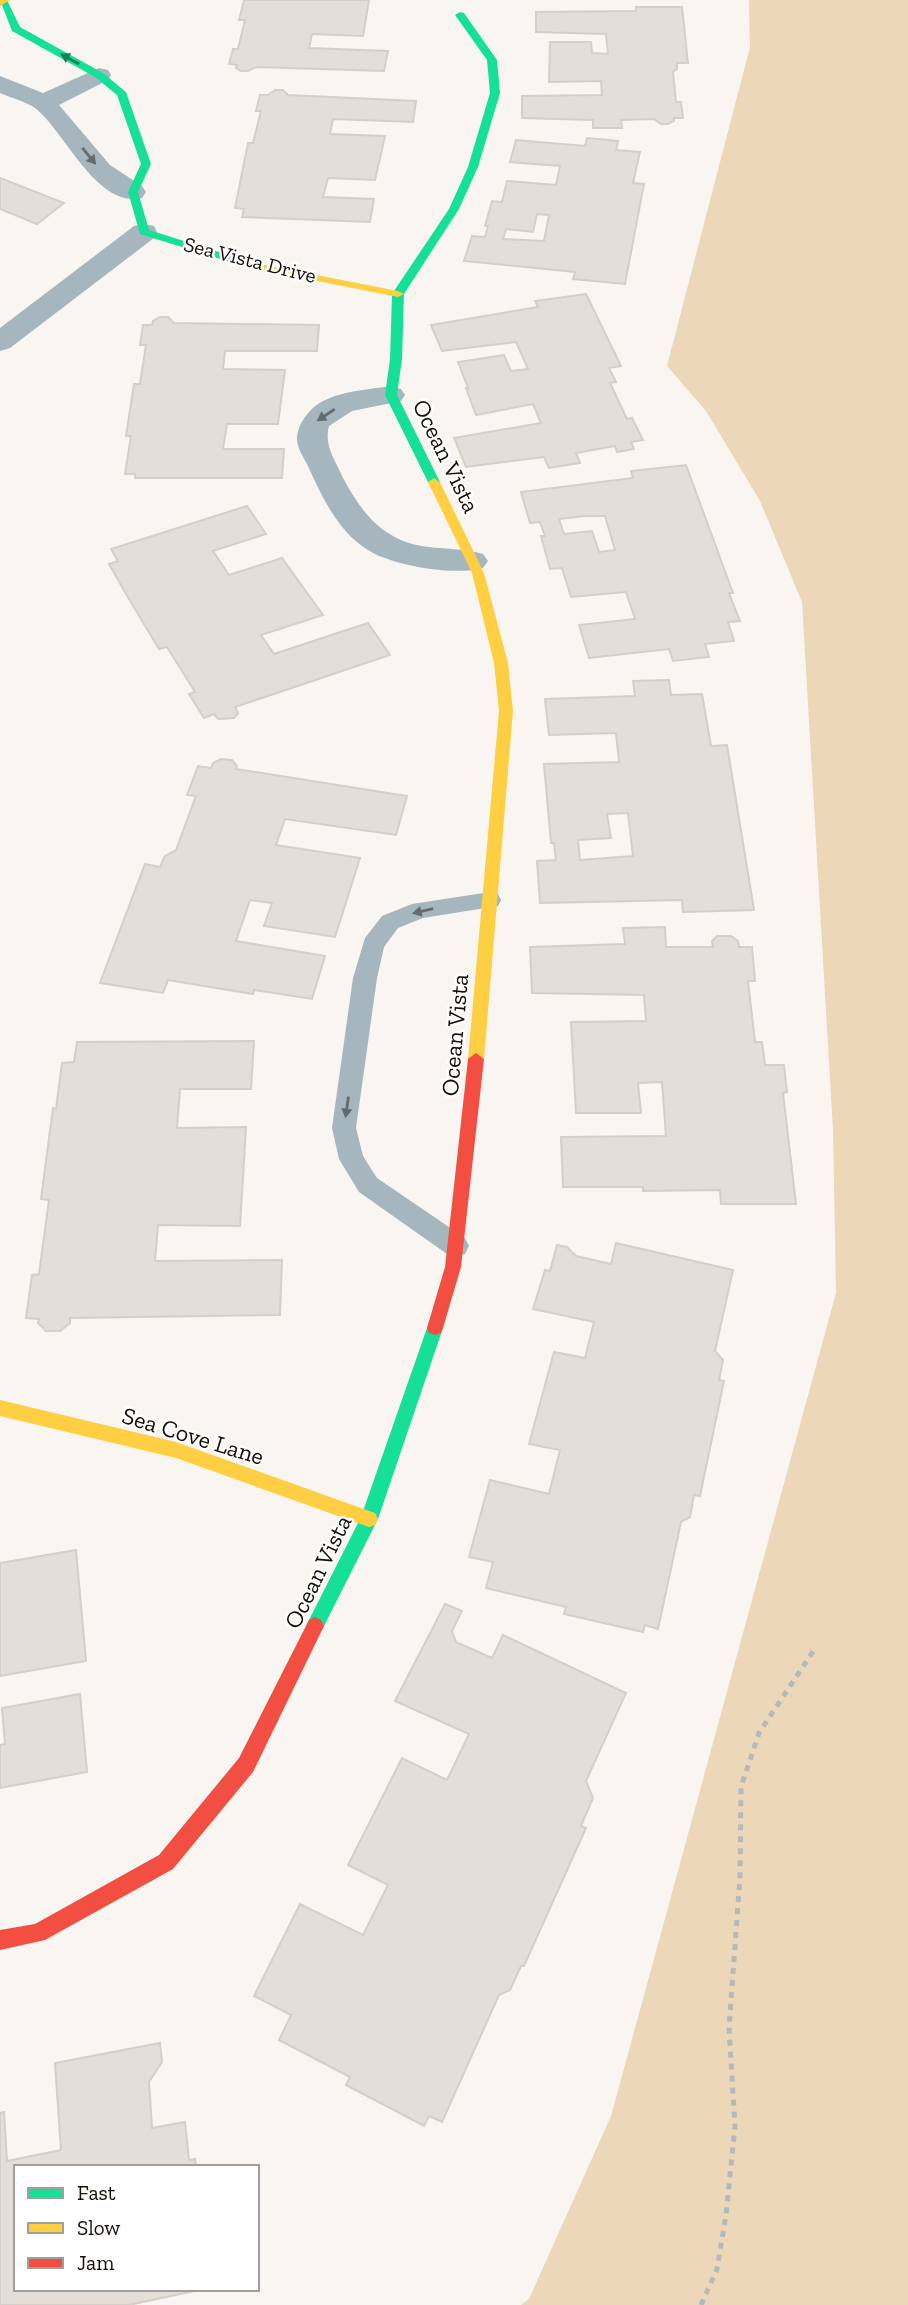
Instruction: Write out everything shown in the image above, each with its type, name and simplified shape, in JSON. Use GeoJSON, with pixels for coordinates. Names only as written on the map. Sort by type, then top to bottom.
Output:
{"type":"FeatureCollection","features":[{"type":"Feature","properties":{"kind":"street"},"geometry":{"type":"LineString","coordinates":[[0,342],[144,232],[133,192],[146,164],[122,94],[99,75],[16,29],[3,1]]}},
{"type":"Feature","properties":{"kind":"street"},"geometry":{"type":"LineString","coordinates":[[398,294],[454,209],[473,167],[495,93],[492,60],[460,15]]}},
{"type":"Feature","properties":{"kind":"street"},"geometry":{"type":"LineString","coordinates":[[44,103],[99,75]]}},
{"type":"Feature","properties":{"kind":"street"},"geometry":{"type":"LineString","coordinates":[[0,84],[44,103],[101,171],[133,192]]}},
{"type":"Feature","properties":{"kind":"street","name":"Sea Vista Drive"},"geometry":{"type":"LineString","coordinates":[[144,232],[246,264],[398,294]]}},
{"type":"Feature","properties":{"kind":"street","name":"Ocean Vista"},"geometry":{"type":"LineString","coordinates":[[0,1940],[37,1933],[166,1862],[246,1765],[369,1519],[417,1386],[453,1267],[491,900],[506,711],[501,663],[491,617],[472,561],[391,395],[396,359],[398,294]]}},
{"type":"Feature","properties":{"kind":"street"},"geometry":{"type":"LineString","coordinates":[[391,395],[347,403],[326,412],[315,422],[311,442],[356,526],[373,540],[396,551],[472,561]]}},
{"type":"Feature","properties":{"kind":"street","name":"Sea Cove Lane"},"geometry":{"type":"LineString","coordinates":[[0,1408],[176,1450],[369,1519]]}},
{"type":"Feature","properties":{"kind":"lane"},"geometry":{"type":"LineString","coordinates":[[456,1246],[369,1185],[351,1160],[344,1128],[365,978],[373,944],[390,922],[420,910],[491,900]]}},
{"type":"Feature","properties":{"kind":"path"},"geometry":{"type":"LineString","coordinates":[[701,2305],[717,2269],[726,2216],[735,2126],[729,2028],[739,1891],[741,1787],[759,1733],[814,1650]]}},
{"type":"Feature","properties":{"kind":"shaded area"},"geometry":{"type":"Polygon","coordinates":[[[749,0],[908,0],[908,2305],[521,2305],[529,2299],[611,2116],[836,1293],[833,1130],[802,602],[760,501],[706,411],[667,366],[750,47],[749,0]]]}},
{"type":"Feature","properties":{"kind":"building"},"geometry":{"type":"Polygon","coordinates":[[[244,0],[369,0],[363,36],[312,34],[309,48],[388,51],[384,71],[256,67],[241,71],[236,68],[237,65],[229,64],[233,49],[238,49],[245,20],[239,20],[244,0]]]}},
{"type":"Feature","properties":{"kind":"building"},"geometry":{"type":"Polygon","coordinates":[[[636,7],[682,7],[688,63],[677,63],[677,69],[673,72],[676,102],[681,102],[683,118],[674,118],[674,121],[668,124],[661,124],[654,119],[621,120],[622,128],[593,128],[593,120],[522,118],[522,96],[602,95],[601,81],[549,82],[550,42],[591,42],[592,53],[608,54],[606,34],[536,32],[536,12],[636,11],[636,7]]]}},
{"type":"Feature","properties":{"kind":"building"},"geometry":{"type":"Polygon","coordinates":[[[275,90],[283,90],[288,95],[416,101],[413,122],[333,119],[330,134],[385,136],[375,180],[328,178],[323,197],[374,199],[370,222],[242,217],[244,209],[235,208],[248,143],[253,143],[261,111],[256,111],[260,95],[268,95],[275,90]]]}},
{"type":"Feature","properties":{"kind":"building"},"geometry":{"type":"Polygon","coordinates":[[[587,138],[618,141],[616,150],[640,152],[633,183],[644,184],[625,284],[573,279],[575,272],[464,261],[472,236],[485,237],[492,201],[502,202],[507,181],[556,185],[560,166],[510,162],[516,140],[585,146],[587,138]],[[537,214],[533,232],[506,229],[503,239],[544,241],[549,215],[537,214]]]}},
{"type":"Feature","properties":{"kind":"building"},"geometry":{"type":"Polygon","coordinates":[[[0,178],[64,203],[37,224],[0,209],[0,178]]]}},
{"type":"Feature","properties":{"kind":"building"},"geometry":{"type":"Polygon","coordinates":[[[586,294],[621,366],[609,368],[616,382],[610,383],[627,419],[632,418],[643,440],[631,442],[634,449],[617,452],[615,446],[576,453],[580,463],[549,468],[544,457],[466,467],[454,438],[541,423],[533,404],[476,415],[458,362],[504,355],[511,371],[528,369],[516,342],[442,351],[431,325],[538,307],[535,301],[586,294]]]}},
{"type":"Feature","properties":{"kind":"building"},"geometry":{"type":"Polygon","coordinates":[[[168,317],[174,323],[319,325],[317,351],[225,351],[223,369],[285,370],[278,424],[227,424],[223,449],[284,449],[282,478],[135,478],[135,474],[125,474],[131,436],[126,436],[134,384],[140,384],[146,345],[140,345],[143,325],[152,325],[153,321],[168,317]]]}},
{"type":"Feature","properties":{"kind":"building"},"geometry":{"type":"Polygon","coordinates":[[[686,465],[733,593],[729,593],[740,621],[728,622],[734,641],[705,644],[709,657],[673,661],[669,649],[589,658],[579,625],[635,619],[626,592],[571,597],[562,568],[550,569],[540,522],[530,523],[521,492],[633,478],[631,471],[686,465]],[[605,516],[559,519],[564,534],[592,531],[599,552],[615,550],[605,516]]]}},
{"type":"Feature","properties":{"kind":"building"},"geometry":{"type":"Polygon","coordinates":[[[247,506],[266,534],[213,551],[229,575],[282,558],[323,615],[261,635],[274,654],[368,623],[390,655],[235,707],[238,713],[234,718],[218,719],[214,714],[204,718],[189,694],[195,692],[167,647],[159,649],[109,564],[118,561],[111,549],[247,506]]]}},
{"type":"Feature","properties":{"kind":"building"},"geometry":{"type":"Polygon","coordinates":[[[669,680],[671,695],[702,694],[711,746],[727,745],[754,910],[683,912],[682,900],[540,903],[537,861],[556,860],[554,843],[551,843],[544,764],[619,762],[616,733],[549,735],[545,699],[635,696],[633,681],[669,680]],[[628,813],[607,814],[611,838],[578,840],[580,860],[633,856],[628,813]]]}},
{"type":"Feature","properties":{"kind":"building"},"geometry":{"type":"Polygon","coordinates":[[[221,759],[232,760],[237,766],[236,769],[407,796],[396,835],[285,819],[276,845],[360,858],[335,937],[264,926],[272,903],[250,900],[236,941],[325,956],[312,999],[254,990],[253,994],[168,980],[163,993],[100,983],[145,864],[160,867],[165,856],[176,850],[196,796],[187,795],[198,766],[211,768],[213,763],[221,759]]]}},
{"type":"Feature","properties":{"kind":"building"},"geometry":{"type":"Polygon","coordinates":[[[665,927],[666,947],[713,947],[712,941],[717,936],[731,936],[738,941],[739,947],[752,947],[755,981],[748,981],[755,1042],[762,1042],[765,1065],[784,1065],[787,1092],[783,1093],[796,1204],[721,1204],[720,1190],[643,1191],[643,1187],[563,1187],[561,1137],[666,1136],[662,1082],[638,1083],[641,1113],[576,1113],[571,1022],[646,1021],[644,995],[532,993],[530,947],[625,944],[623,928],[665,927]]]}},
{"type":"Feature","properties":{"kind":"building"},"geometry":{"type":"Polygon","coordinates":[[[254,1041],[251,1089],[180,1089],[177,1128],[246,1127],[240,1226],[158,1225],[155,1261],[282,1260],[280,1315],[70,1318],[70,1323],[60,1331],[46,1331],[38,1323],[39,1319],[26,1318],[32,1275],[39,1274],[49,1200],[41,1199],[53,1108],[56,1109],[62,1063],[74,1062],[77,1042],[254,1041]]]}},
{"type":"Feature","properties":{"kind":"building"},"geometry":{"type":"Polygon","coordinates":[[[616,1243],[733,1270],[715,1351],[723,1360],[719,1380],[724,1381],[700,1496],[694,1495],[690,1517],[681,1522],[658,1629],[645,1625],[643,1632],[564,1614],[566,1607],[486,1588],[493,1562],[469,1557],[490,1480],[549,1494],[560,1450],[529,1444],[554,1352],[585,1358],[594,1322],[533,1309],[545,1270],[550,1271],[557,1245],[567,1247],[576,1256],[611,1264],[616,1243]]]}},
{"type":"Feature","properties":{"kind":"building"},"geometry":{"type":"Polygon","coordinates":[[[76,1550],[86,1661],[0,1676],[0,1563],[76,1550]]]}},
{"type":"Feature","properties":{"kind":"building"},"geometry":{"type":"Polygon","coordinates":[[[445,1604],[462,1611],[452,1631],[456,1642],[492,1658],[503,1635],[626,1693],[586,1781],[593,1798],[581,1826],[586,1828],[524,1966],[521,1966],[510,1990],[499,1995],[442,2122],[429,2116],[424,2126],[346,2085],[350,2077],[279,2040],[291,2015],[254,1996],[300,1904],[363,1935],[388,1885],[348,1865],[402,1758],[447,1780],[469,1734],[395,1701],[445,1604]]]}},
{"type":"Feature","properties":{"kind":"building"},"geometry":{"type":"Polygon","coordinates":[[[80,1694],[87,1772],[0,1788],[0,1745],[5,1744],[2,1708],[80,1694]]]}},
{"type":"Feature","properties":{"kind":"building"},"geometry":{"type":"Polygon","coordinates":[[[160,2043],[162,2062],[149,2082],[152,2128],[185,2122],[189,2160],[195,2159],[196,2165],[14,2165],[14,2291],[194,2291],[129,2305],[0,2305],[0,2113],[4,2112],[7,2161],[61,2150],[55,2063],[160,2043]]]}},
{"type":"Feature","properties":{"kind":"traffic: fast"},"geometry":{"type":"LineString","coordinates":[[3,1],[16,29],[99,75],[122,94],[146,164],[133,192],[144,232],[250,265]]}},
{"type":"Feature","properties":{"kind":"traffic: fast"},"geometry":{"type":"LineString","coordinates":[[434,482],[391,395],[396,359],[398,294],[454,209],[473,167],[495,93],[492,60],[460,15]]}},
{"type":"Feature","properties":{"kind":"traffic: fast"},"geometry":{"type":"LineString","coordinates":[[315,1626],[369,1519],[435,1328]]}},
{"type":"Feature","properties":{"kind":"traffic: slow"},"geometry":{"type":"LineString","coordinates":[[0,3],[5,0]]}},
{"type":"Feature","properties":{"kind":"traffic: slow"},"geometry":{"type":"LineString","coordinates":[[250,265],[398,294]]}},
{"type":"Feature","properties":{"kind":"traffic: slow"},"geometry":{"type":"LineString","coordinates":[[434,482],[478,573],[501,663],[506,711],[476,1059]]}},
{"type":"Feature","properties":{"kind":"traffic: slow"},"geometry":{"type":"LineString","coordinates":[[0,1408],[176,1450],[369,1519]]}},
{"type":"Feature","properties":{"kind":"traffic: jam"},"geometry":{"type":"LineString","coordinates":[[435,1328],[453,1267],[476,1059]]}},
{"type":"Feature","properties":{"kind":"traffic: jam"},"geometry":{"type":"LineString","coordinates":[[0,1940],[38,1933],[166,1862],[246,1765],[315,1626]]}}]}
